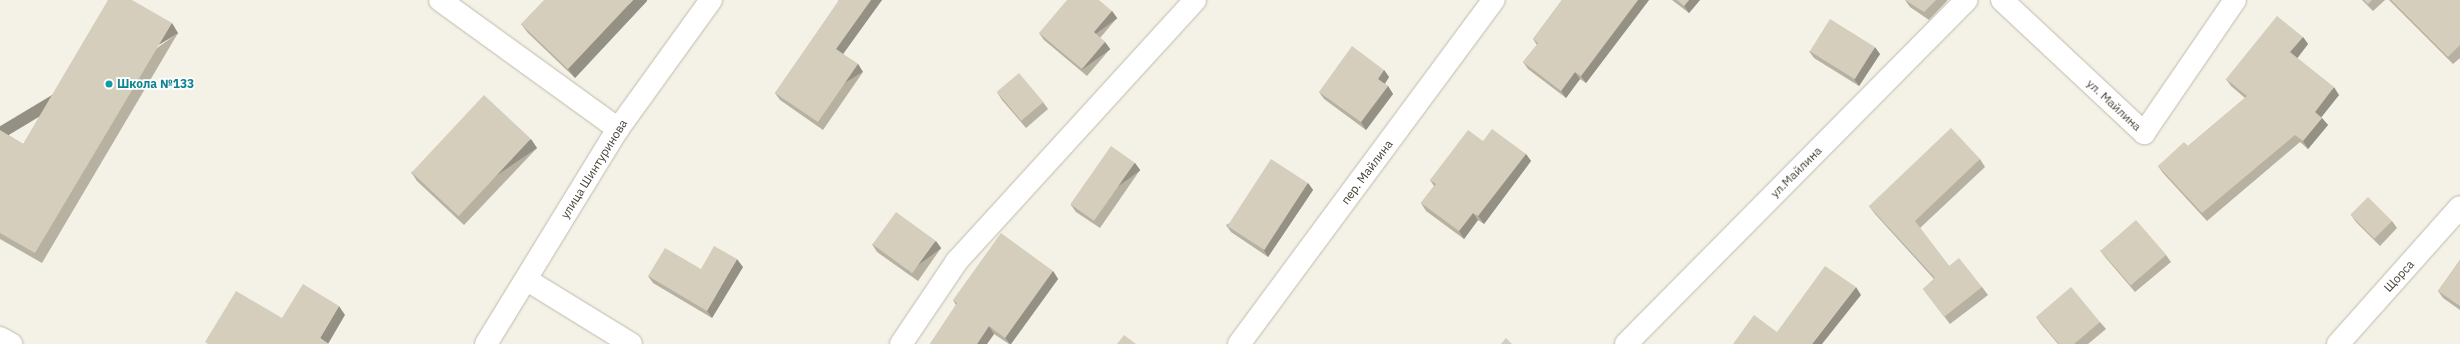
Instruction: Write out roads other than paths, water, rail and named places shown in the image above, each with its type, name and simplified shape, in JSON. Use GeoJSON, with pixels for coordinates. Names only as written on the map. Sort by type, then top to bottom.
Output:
{"type":"FeatureCollection","features":[{"type":"Feature","properties":{"kind":"street"},"geometry":{"type":"LineString","coordinates":[[440,0],[618,129]]}},
{"type":"Feature","properties":{"kind":"street","name":"улица Шинтуринова"},"geometry":{"type":"LineString","coordinates":[[486,344],[527,280],[618,129],[711,0]]}},
{"type":"Feature","properties":{"kind":"street"},"geometry":{"type":"LineString","coordinates":[[901,344],[957,261],[1195,0]]}},
{"type":"Feature","properties":{"kind":"street","name":"пер. Майлина"},"geometry":{"type":"LineString","coordinates":[[1239,344],[1494,0]]}},
{"type":"Feature","properties":{"kind":"street","name":"ул.Майлина"},"geometry":{"type":"LineString","coordinates":[[1626,344],[1966,0]]}},
{"type":"Feature","properties":{"kind":"street","name":"ул. Майлина"},"geometry":{"type":"LineString","coordinates":[[2002,0],[2144,133],[2235,0]]}},
{"type":"Feature","properties":{"kind":"street","name":"Щорса"},"geometry":{"type":"LineString","coordinates":[[2338,344],[2460,207]]}},
{"type":"Feature","properties":{"kind":"street"},"geometry":{"type":"LineString","coordinates":[[527,280],[631,344]]}},
{"type":"Feature","properties":{"kind":"street"},"geometry":{"type":"LineString","coordinates":[[0,338],[11,344]]}},
{"type":"Feature","properties":{"kind":"place","name":"Школа №133"},"geometry":{"type":"Point","coordinates":[109,84]}}]}
